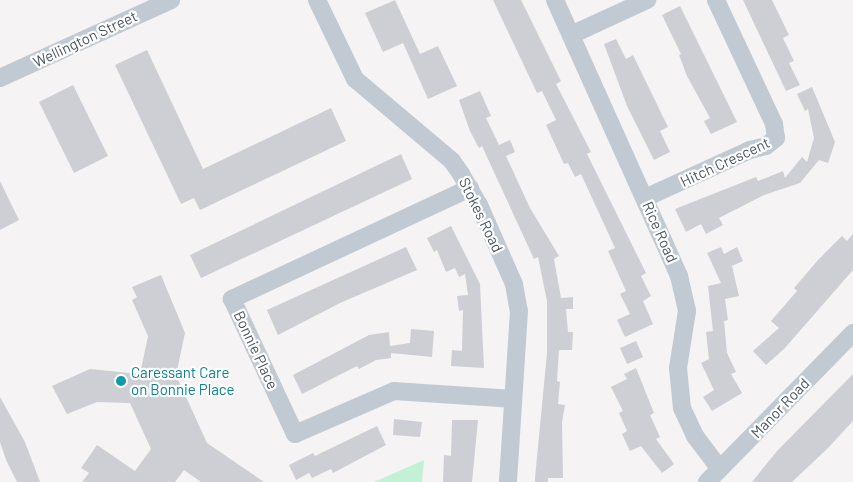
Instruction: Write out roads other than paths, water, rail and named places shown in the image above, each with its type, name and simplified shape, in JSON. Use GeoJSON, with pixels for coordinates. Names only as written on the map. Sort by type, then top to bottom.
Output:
{"type":"FeatureCollection","features":[{"type":"Feature","properties":{"kind":"street","name":"Wellington Street"},"geometry":{"type":"LineString","coordinates":[[0,78],[171,0]]}},
{"type":"Feature","properties":{"kind":"street","name":"Stokes Road"},"geometry":{"type":"LineString","coordinates":[[317,0],[355,79],[452,161],[470,188],[518,297],[508,482]]}},
{"type":"Feature","properties":{"kind":"street","name":"Rice Road"},"geometry":{"type":"LineString","coordinates":[[556,0],[685,292],[687,327],[678,368],[682,408],[695,436],[720,469]]}},
{"type":"Feature","properties":{"kind":"street"},"geometry":{"type":"LineString","coordinates":[[571,35],[647,0]]}},
{"type":"Feature","properties":{"kind":"street","name":"Hitch Crescent"},"geometry":{"type":"LineString","coordinates":[[645,198],[766,146],[776,138],[774,124],[716,0]]}},
{"type":"Feature","properties":{"kind":"street","name":"Bonnie Place"},"geometry":{"type":"LineString","coordinates":[[470,188],[232,299],[294,434],[394,391],[513,399]]}},
{"type":"Feature","properties":{"kind":"street","name":"Manor Road"},"geometry":{"type":"LineString","coordinates":[[707,482],[853,334]]}},
{"type":"Feature","properties":{"kind":"place","name":"Caressant Care on Bonnie Place"},"geometry":{"type":"Point","coordinates":[121,381]}}]}
